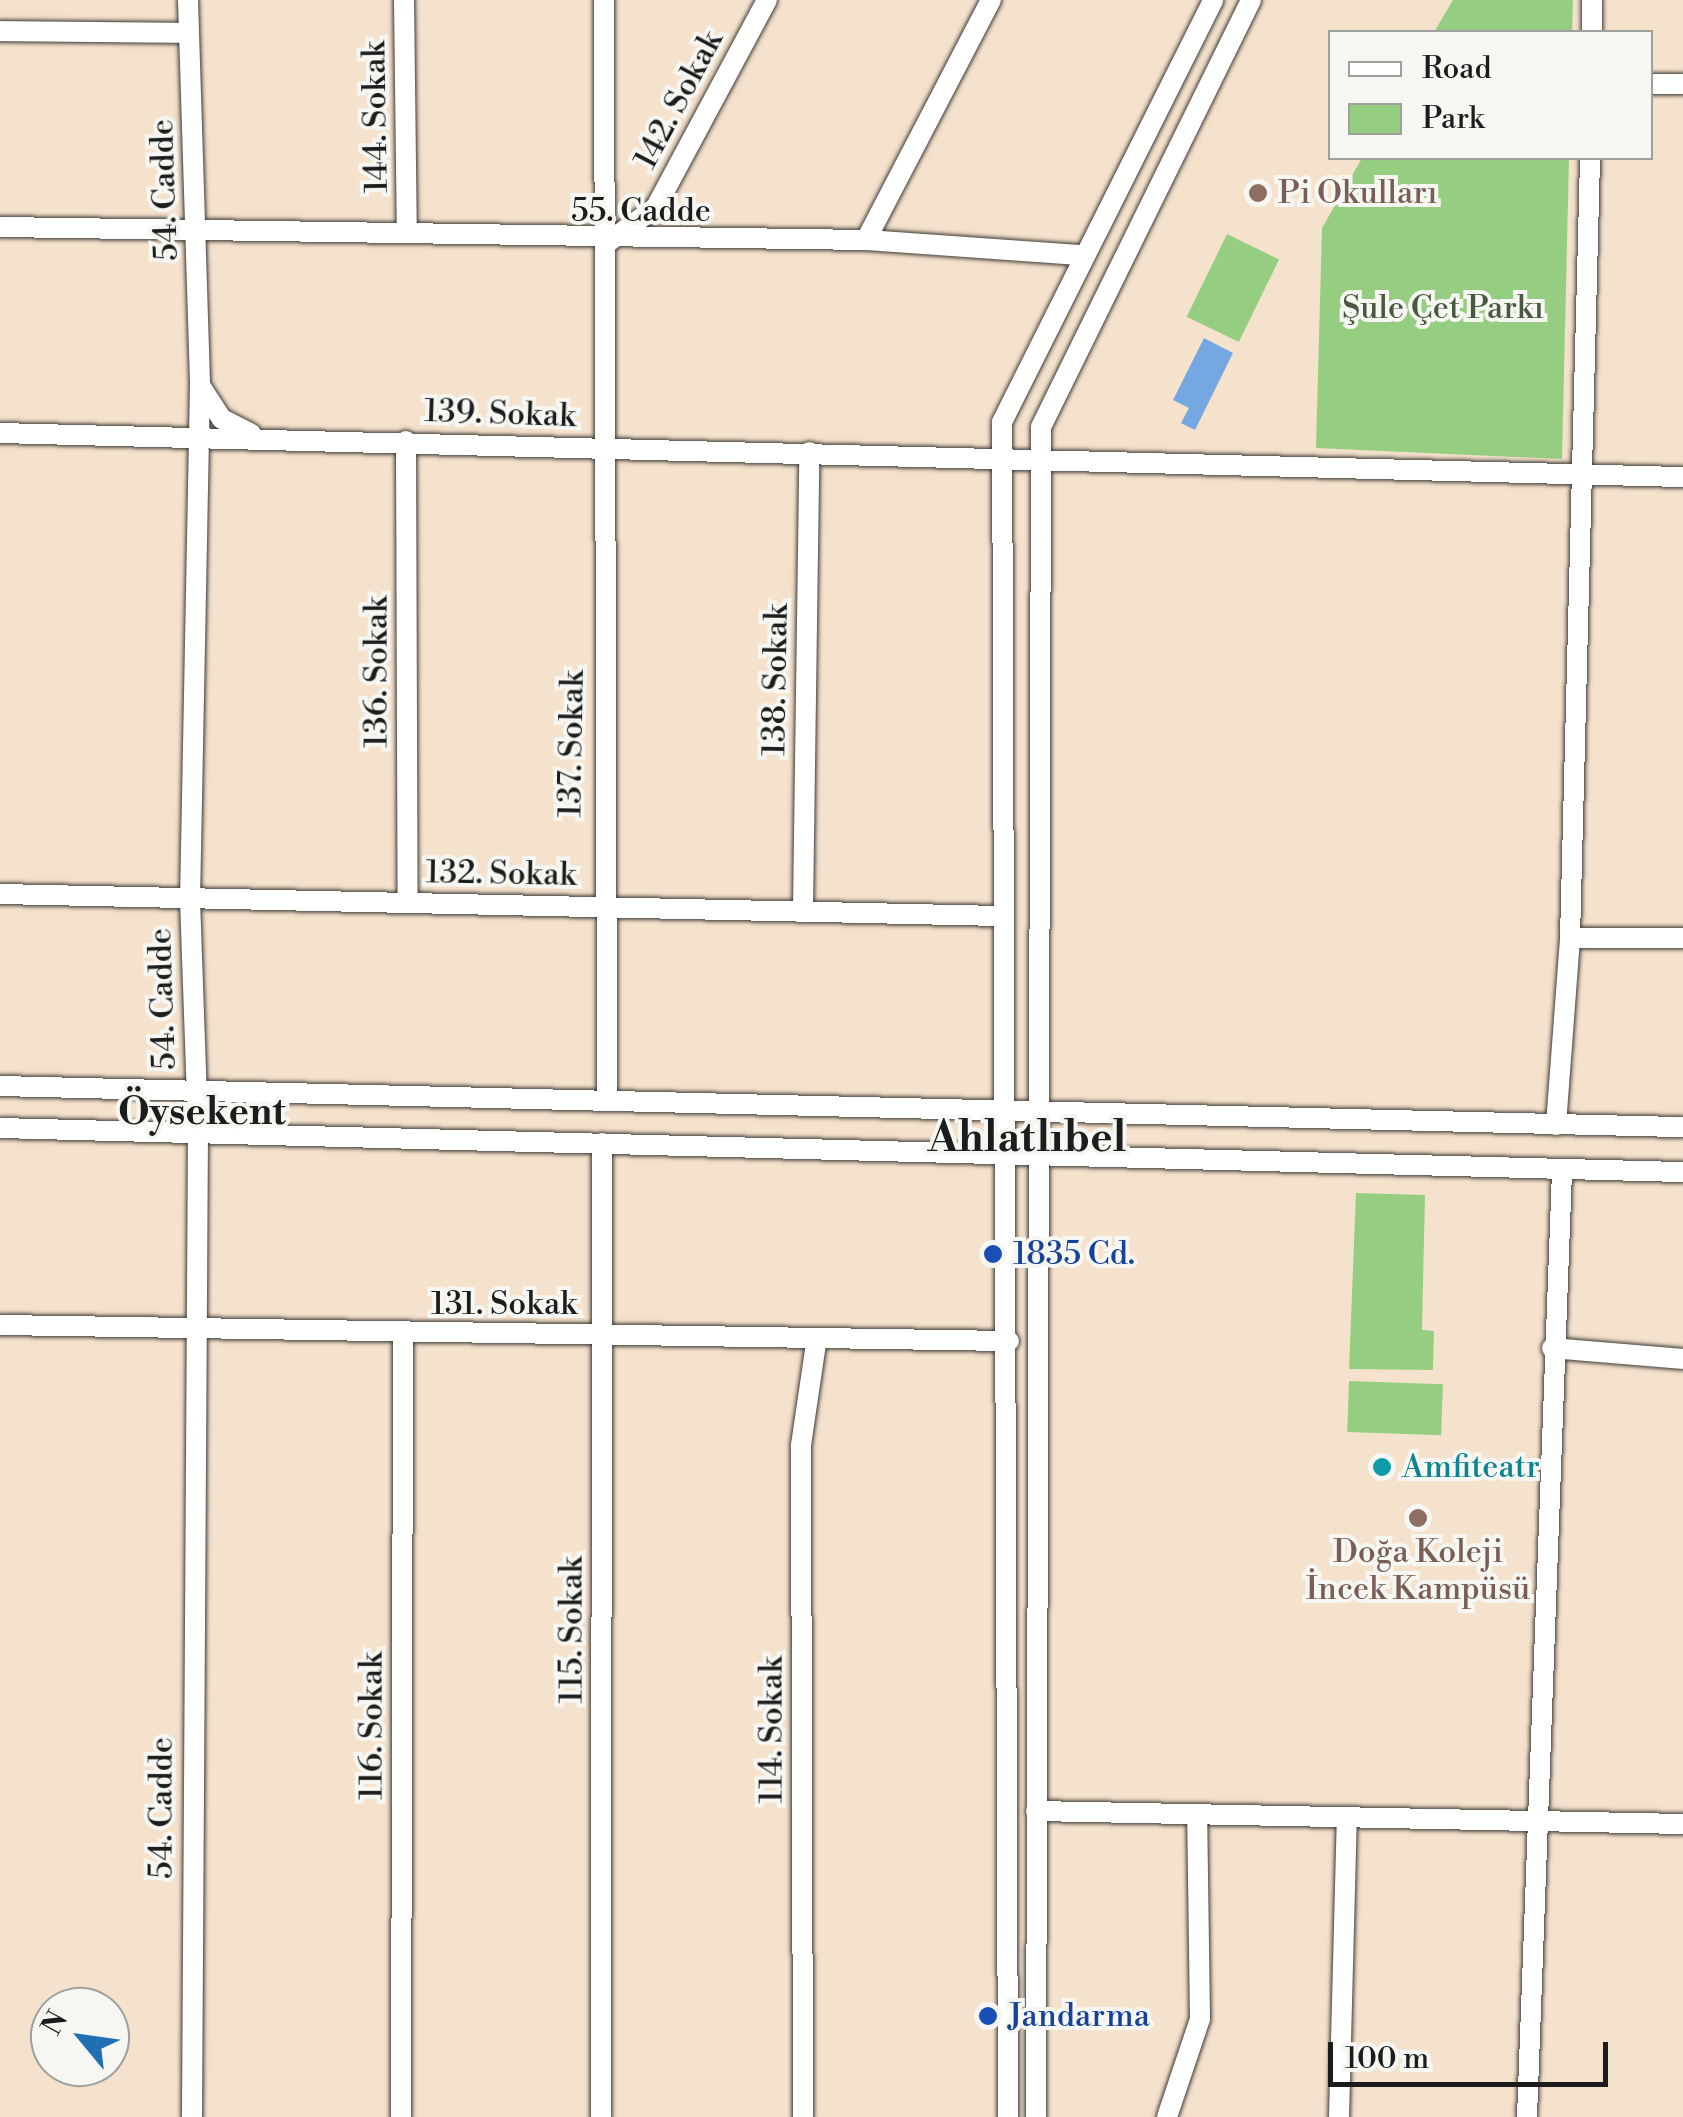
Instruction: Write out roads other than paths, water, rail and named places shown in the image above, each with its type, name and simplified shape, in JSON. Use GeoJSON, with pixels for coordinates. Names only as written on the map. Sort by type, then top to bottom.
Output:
{"type":"FeatureCollection","features":[{"type":"Feature","properties":{"kind":"street","name":"54. Cadde"},"geometry":{"type":"LineString","coordinates":[[188,0],[200,385],[190,899],[198,1132],[192,2117]]}},
{"type":"Feature","properties":{"kind":"street","name":"144. Sokak"},"geometry":{"type":"LineString","coordinates":[[404,0],[407,233]]}},
{"type":"Feature","properties":{"kind":"street"},"geometry":{"type":"LineString","coordinates":[[604,0],[606,447]]}},
{"type":"Feature","properties":{"kind":"street","name":"142. Sokak"},"geometry":{"type":"LineString","coordinates":[[607,243],[656,207],[767,0]]}},
{"type":"Feature","properties":{"kind":"street"},"geometry":{"type":"LineString","coordinates":[[866,240],[991,0]]}},
{"type":"Feature","properties":{"kind":"street"},"geometry":{"type":"LineString","coordinates":[[1008,2117],[1009,1341],[1001,916],[1002,422],[1082,254],[1214,0]]}},
{"type":"Feature","properties":{"kind":"street"},"geometry":{"type":"LineString","coordinates":[[1036,2117],[1043,1156],[1041,427],[1251,0]]}},
{"type":"Feature","properties":{"kind":"street"},"geometry":{"type":"LineString","coordinates":[[1592,0],[1592,30]]}},
{"type":"Feature","properties":{"kind":"street"},"geometry":{"type":"LineString","coordinates":[[0,30],[188,33]]}},
{"type":"Feature","properties":{"kind":"street"},"geometry":{"type":"LineString","coordinates":[[1653,84],[1683,84]]}},
{"type":"Feature","properties":{"kind":"street"},"geometry":{"type":"LineString","coordinates":[[1556,1125],[1570,938],[1585,474],[1590,160]]}},
{"type":"Feature","properties":{"kind":"street","name":"55. Cadde"},"geometry":{"type":"LineString","coordinates":[[0,228],[407,233],[607,243],[866,240],[1082,254]]}},
{"type":"Feature","properties":{"kind":"street"},"geometry":{"type":"LineString","coordinates":[[200,385],[222,418],[252,435]]}},
{"type":"Feature","properties":{"kind":"street","name":"139. Sokak"},"geometry":{"type":"LineString","coordinates":[[0,433],[200,438],[252,435],[1683,477]]}},
{"type":"Feature","properties":{"kind":"street","name":"136. Sokak"},"geometry":{"type":"LineString","coordinates":[[406,441],[408,903]]}},
{"type":"Feature","properties":{"kind":"street","name":"137. Sokak"},"geometry":{"type":"LineString","coordinates":[[606,447],[601,905],[607,1101]]}},
{"type":"Feature","properties":{"kind":"street","name":"138. Sokak"},"geometry":{"type":"LineString","coordinates":[[803,910],[809,452]]}},
{"type":"Feature","properties":{"kind":"street","name":"132. Sokak"},"geometry":{"type":"LineString","coordinates":[[0,894],[1001,916]]}},
{"type":"Feature","properties":{"kind":"street"},"geometry":{"type":"LineString","coordinates":[[1570,938],[1683,938]]}},
{"type":"Feature","properties":{"kind":"street"},"geometry":{"type":"LineString","coordinates":[[0,1086],[1683,1127]]}},
{"type":"Feature","properties":{"kind":"street"},"geometry":{"type":"LineString","coordinates":[[0,1128],[1683,1172]]}},
{"type":"Feature","properties":{"kind":"street","name":"115. Sokak"},"geometry":{"type":"LineString","coordinates":[[600,2117],[602,1143]]}},
{"type":"Feature","properties":{"kind":"street"},"geometry":{"type":"LineString","coordinates":[[1527,2117],[1534,1818],[1562,1170]]}},
{"type":"Feature","properties":{"kind":"street","name":"131. Sokak"},"geometry":{"type":"LineString","coordinates":[[0,1325],[194,1326],[403,1334],[602,1333],[816,1343],[1009,1341]]}},
{"type":"Feature","properties":{"kind":"street","name":"116. Sokak"},"geometry":{"type":"LineString","coordinates":[[401,2117],[403,1334]]}},
{"type":"Feature","properties":{"kind":"street","name":"114. Sokak"},"geometry":{"type":"LineString","coordinates":[[803,2117],[801,1445],[816,1343]]}},
{"type":"Feature","properties":{"kind":"street"},"geometry":{"type":"LineString","coordinates":[[1552,1348],[1683,1359]]}},
{"type":"Feature","properties":{"kind":"street"},"geometry":{"type":"LineString","coordinates":[[1036,1811],[1347,1820],[1534,1818],[1683,1824]]}},
{"type":"Feature","properties":{"kind":"street"},"geometry":{"type":"LineString","coordinates":[[1166,2117],[1200,2019],[1197,1814]]}},
{"type":"Feature","properties":{"kind":"street"},"geometry":{"type":"LineString","coordinates":[[1339,2117],[1347,1820]]}},
{"type":"Feature","properties":{"kind":"water"},"geometry":{"type":"Polygon","coordinates":[[[1204,338],[1233,353],[1195,430],[1181,423],[1189,408],[1173,400],[1204,338]]]}},
{"type":"Feature","properties":{"kind":"place","name":"Pi Okulları"},"geometry":{"type":"Point","coordinates":[1258,193]}},
{"type":"Feature","properties":{"kind":"place","name":"1835 Cd."},"geometry":{"type":"Point","coordinates":[993,1254]}},
{"type":"Feature","properties":{"kind":"place","name":"Amfiteatr"},"geometry":{"type":"Point","coordinates":[1382,1467]}},
{"type":"Feature","properties":{"kind":"place","name":"Doğa Koleji İncek Kampüsü"},"geometry":{"type":"Point","coordinates":[1418,1518]}},
{"type":"Feature","properties":{"kind":"place","name":"Jandarma"},"geometry":{"type":"Point","coordinates":[988,2016]}},
{"type":"Feature","properties":{"kind":"district","name":"Öysekent"},"geometry":{"type":"Point","coordinates":[202,1113]}},
{"type":"Feature","properties":{"kind":"district","name":"Ahlatlıbel"},"geometry":{"type":"Point","coordinates":[1027,1139]}},
{"type":"Feature","properties":{"kind":"park label","name":"Şule Çet Parkı"},"geometry":{"type":"Point","coordinates":[1443,308]}}]}
